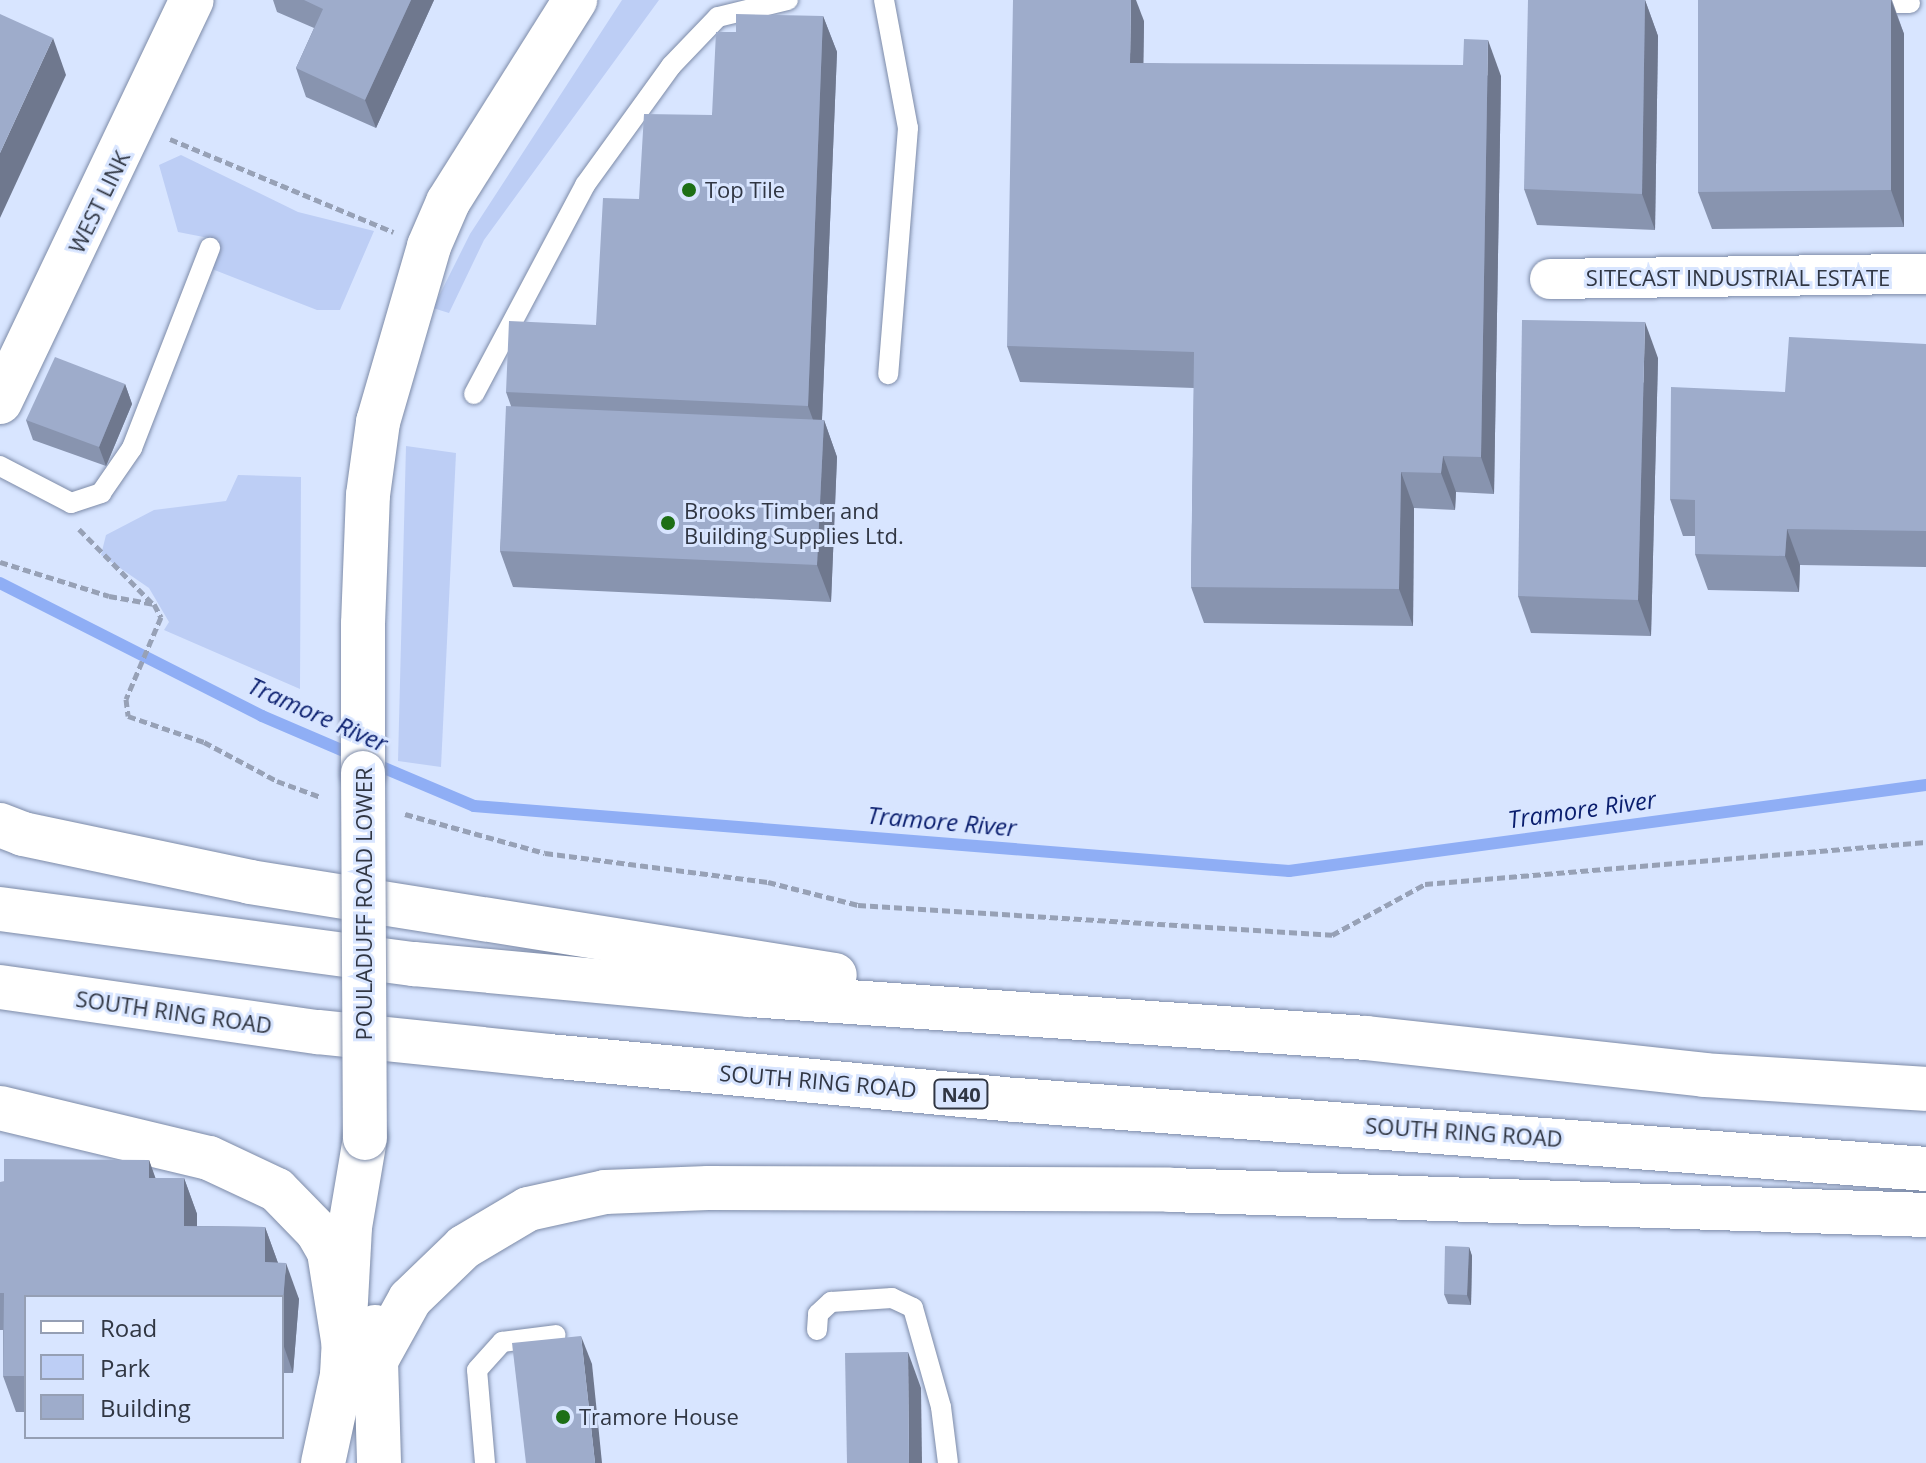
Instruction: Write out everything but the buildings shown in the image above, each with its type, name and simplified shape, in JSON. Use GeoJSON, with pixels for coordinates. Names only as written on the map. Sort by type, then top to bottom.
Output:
{"type":"FeatureCollection","features":[{"type":"Feature","properties":{"kind":"main road","name":"WEST LINK"},"geometry":{"type":"LineString","coordinates":[[0,402],[136,125],[192,0]]}},
{"type":"Feature","properties":{"kind":"main road","name":"POULADUFF ROAD LOWER"},"geometry":{"type":"LineString","coordinates":[[379,1463],[359,1355],[350,1227],[365,1138],[363,624],[368,495],[378,422],[429,246],[506,103],[575,0]]}},
{"type":"Feature","properties":{"kind":"main road"},"geometry":{"type":"LineString","coordinates":[[0,825],[23,834],[250,882],[1113,1018]]}},
{"type":"Feature","properties":{"kind":"main road"},"geometry":{"type":"LineString","coordinates":[[0,909],[414,964],[750,995],[1366,1038],[1704,1075],[1926,1089]]}},
{"type":"Feature","properties":{"kind":"main road","name":"SOUTH RING ROAD"},"geometry":{"type":"LineString","coordinates":[[0,987],[318,1032],[1017,1100],[1926,1169]]}},
{"type":"Feature","properties":{"kind":"main road"},"geometry":{"type":"LineString","coordinates":[[0,1108],[209,1158],[277,1190],[317,1231],[329,1252],[359,1355]]}},
{"type":"Feature","properties":{"kind":"main road"},"geometry":{"type":"LineString","coordinates":[[359,1355],[410,1299],[464,1247],[528,1209],[605,1192],[708,1188],[1170,1190],[1926,1215]]}},
{"type":"Feature","properties":{"kind":"main road","name":"POULADUFF ROAD LOWER"},"geometry":{"type":"LineString","coordinates":[[323,1463],[359,1355]]}},
{"type":"Feature","properties":{"kind":"street","name":"SITECAST INDUSTRIAL ESTATE"},"geometry":{"type":"LineString","coordinates":[[1550,279],[1926,274]]}},
{"type":"Feature","properties":{"kind":"lane"},"geometry":{"type":"LineString","coordinates":[[474,394],[585,185],[671,66],[718,17],[788,0]]}},
{"type":"Feature","properties":{"kind":"lane"},"geometry":{"type":"LineString","coordinates":[[884,0],[908,128],[888,374]]}},
{"type":"Feature","properties":{"kind":"lane"},"geometry":{"type":"LineString","coordinates":[[1839,3],[1910,3]]}},
{"type":"Feature","properties":{"kind":"lane"},"geometry":{"type":"LineString","coordinates":[[0,466],[71,503],[101,493],[132,448],[210,248]]}},
{"type":"Feature","properties":{"kind":"lane"},"geometry":{"type":"LineString","coordinates":[[817,1330],[818,1314],[831,1302],[892,1298],[913,1308],[941,1407],[948,1463]]}},
{"type":"Feature","properties":{"kind":"lane"},"geometry":{"type":"LineString","coordinates":[[485,1463],[477,1370],[502,1342],[556,1335]]}},
{"type":"Feature","properties":{"kind":"path"},"geometry":{"type":"LineString","coordinates":[[136,125],[429,246]]}},
{"type":"Feature","properties":{"kind":"path"},"geometry":{"type":"LineString","coordinates":[[71,503],[81,537],[154,604],[161,617],[126,699],[128,716],[155,721],[277,781],[329,800]]}},
{"type":"Feature","properties":{"kind":"path"},"geometry":{"type":"LineString","coordinates":[[0,562],[95,593],[154,604]]}},
{"type":"Feature","properties":{"kind":"path"},"geometry":{"type":"LineString","coordinates":[[388,811],[545,853],[768,882],[858,905],[1332,935],[1425,884],[1926,842]]}},
{"type":"Feature","properties":{"kind":"green space"},"geometry":{"type":"Polygon","coordinates":[[[622,0],[659,0],[484,240],[449,313],[433,308],[470,234],[622,0]]]}},
{"type":"Feature","properties":{"kind":"green space"},"geometry":{"type":"Polygon","coordinates":[[[181,155],[298,212],[374,231],[340,310],[317,310],[212,269],[219,240],[178,232],[159,165],[181,155]]]}},
{"type":"Feature","properties":{"kind":"green space"},"geometry":{"type":"Polygon","coordinates":[[[406,446],[456,453],[441,767],[398,761],[406,446]]]}},
{"type":"Feature","properties":{"kind":"green space"},"geometry":{"type":"Polygon","coordinates":[[[238,475],[301,477],[300,689],[164,630],[169,622],[149,588],[101,555],[106,535],[154,510],[226,501],[238,475]]]}},
{"type":"Feature","properties":{"kind":"waterway","name":"Tramore River"},"geometry":{"type":"LineString","coordinates":[[0,583],[262,716],[353,755]]}},
{"type":"Feature","properties":{"kind":"waterway","name":"Tramore River"},"geometry":{"type":"LineString","coordinates":[[370,762],[474,806],[1289,871],[1926,785]]}},
{"type":"Feature","properties":{"kind":"place","name":"Top Tile"},"geometry":{"type":"Point","coordinates":[689,190]}},
{"type":"Feature","properties":{"kind":"place","name":"Brooks Timber and Building Supplies Ltd."},"geometry":{"type":"Point","coordinates":[668,523]}},
{"type":"Feature","properties":{"kind":"place","name":"Tramore House"},"geometry":{"type":"Point","coordinates":[563,1417]}}]}
